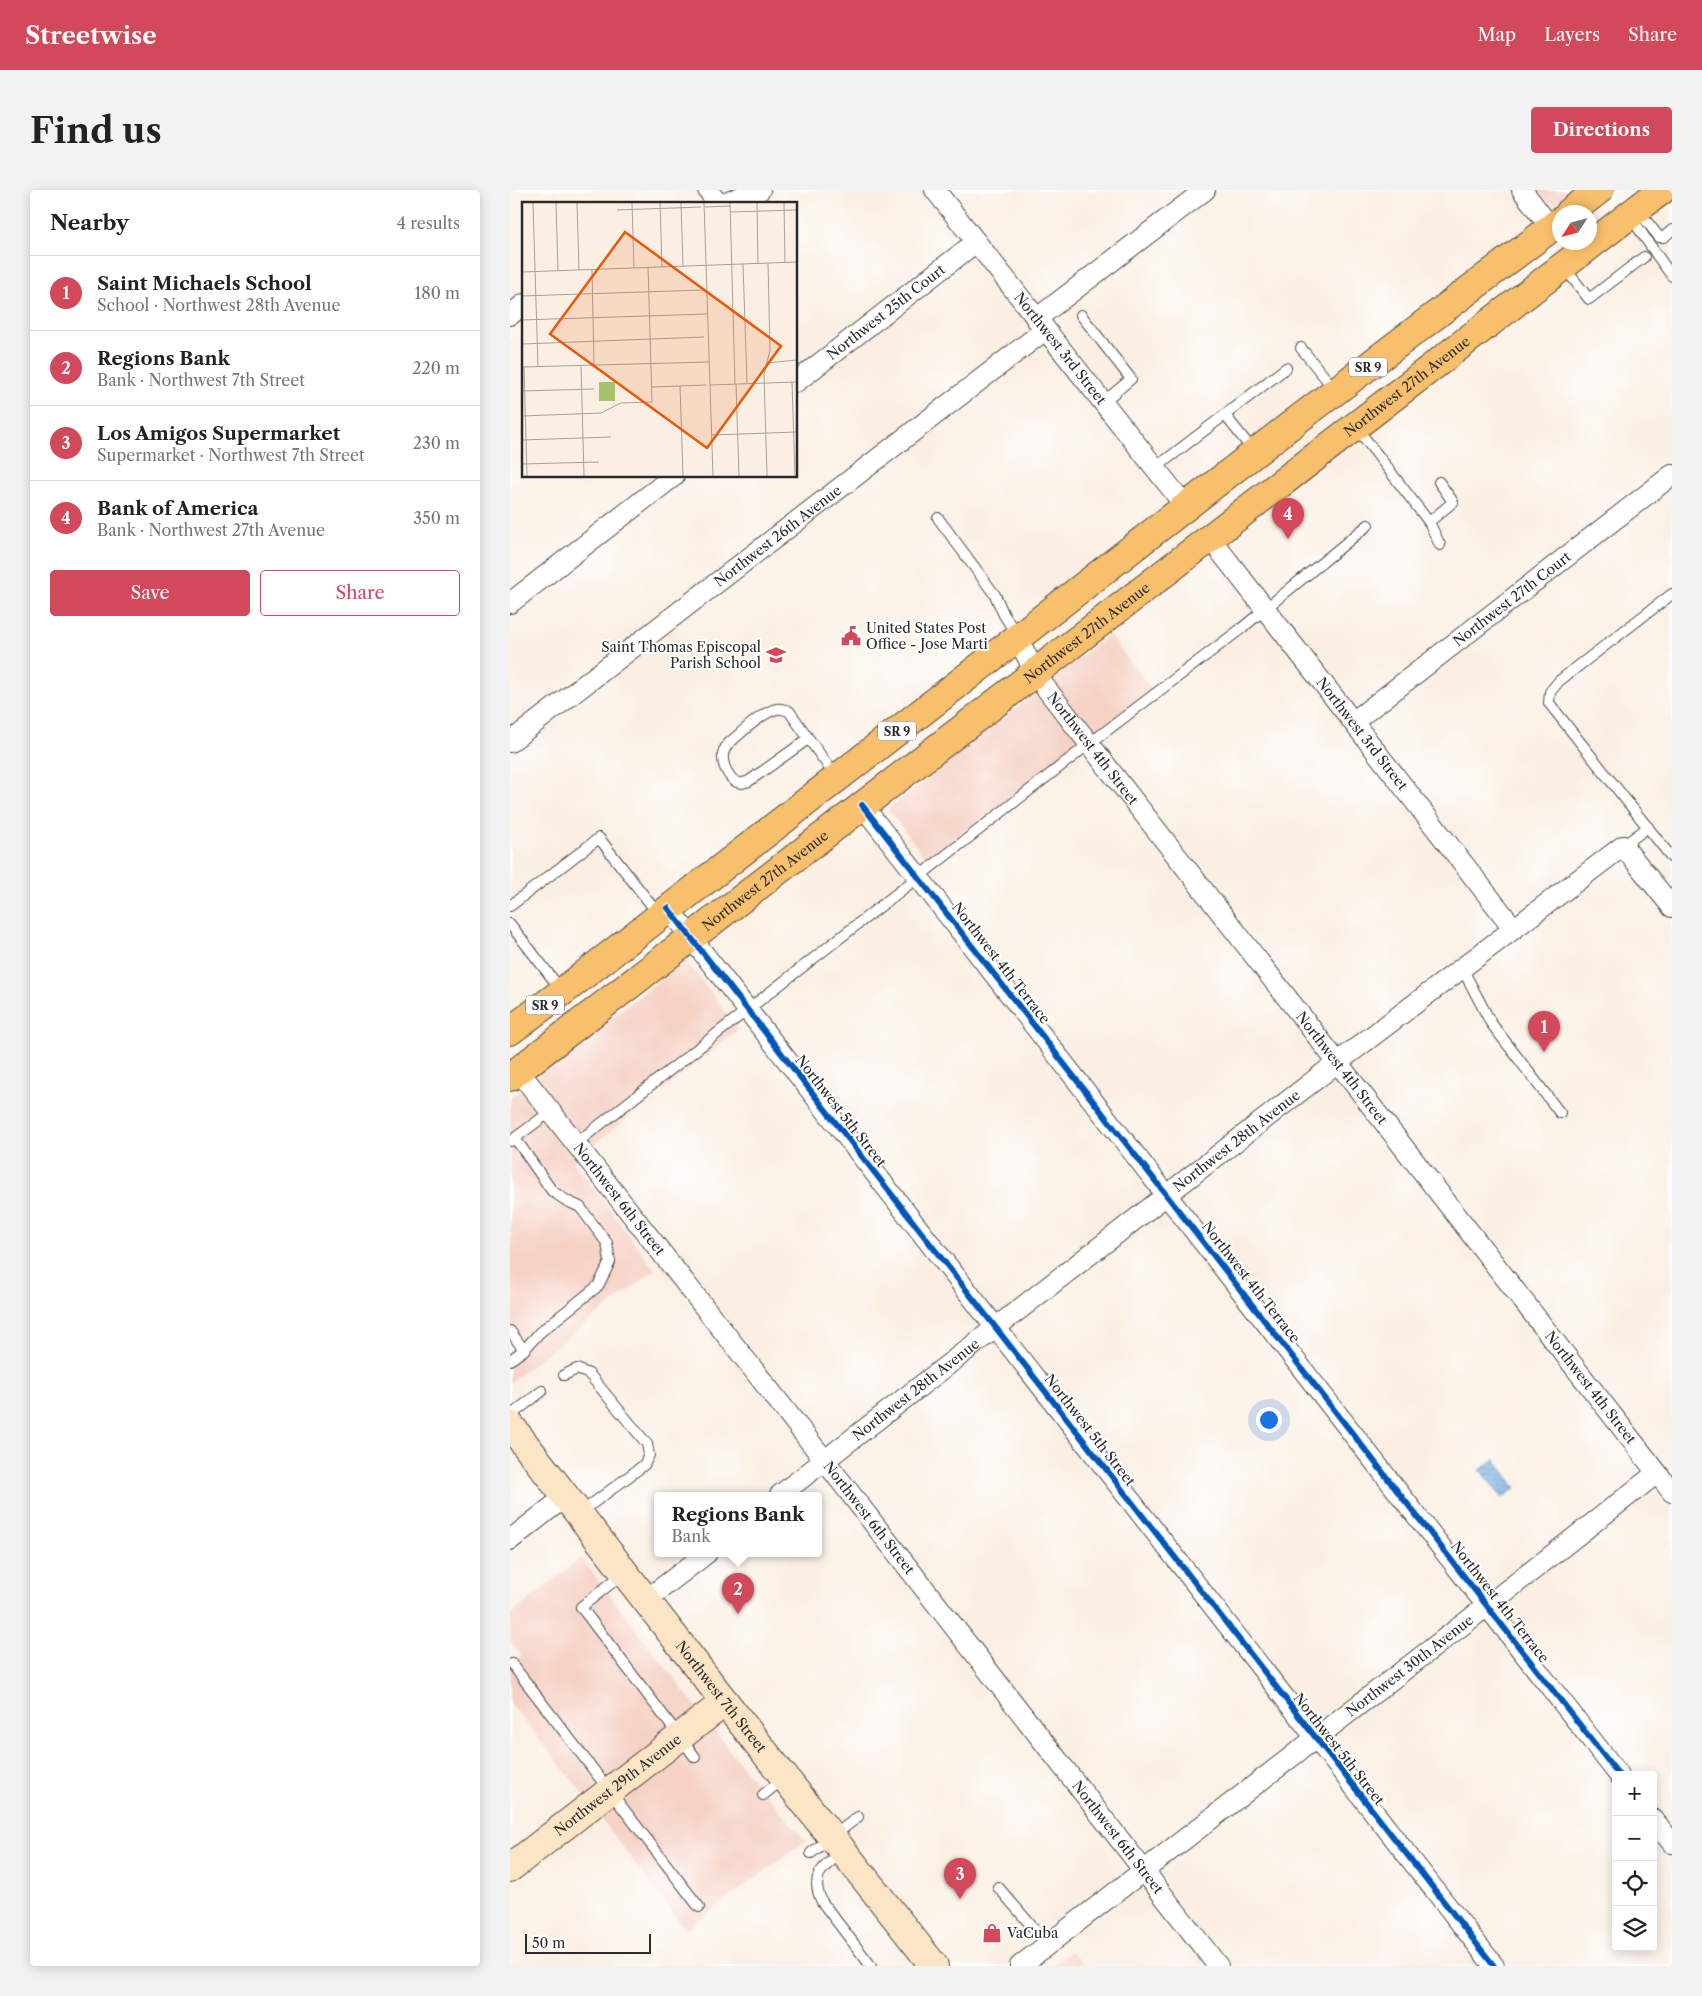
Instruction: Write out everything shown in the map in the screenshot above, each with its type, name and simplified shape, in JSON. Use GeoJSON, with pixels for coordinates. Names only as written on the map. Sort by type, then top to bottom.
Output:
{"type":"FeatureCollection","features":[{"type":"Feature","properties":{"kind":"highway","name":"SR 9"},"geometry":{"type":"LineString","coordinates":[[1581,205],[1599,190]]}},
{"type":"Feature","properties":{"kind":"highway","name":"Northwest 27th Avenue"},"geometry":{"type":"LineString","coordinates":[[1597,238],[1662,190]]}},
{"type":"Feature","properties":{"kind":"highway","name":"SR 9"},"geometry":{"type":"LineString","coordinates":[[510,1031],[1254,453],[1552,229]]}},
{"type":"Feature","properties":{"kind":"highway"},"geometry":{"type":"LineString","coordinates":[[1556,276],[1558,250]]}},
{"type":"Feature","properties":{"kind":"highway","name":"Northwest 27th Avenue"},"geometry":{"type":"LineString","coordinates":[[514,1074],[1356,426],[1556,276],[1584,250]]}},
{"type":"Feature","properties":{"kind":"highway"},"geometry":{"type":"LineString","coordinates":[[1210,538],[1211,516],[1214,507],[1299,436],[1306,426],[1306,414]]}},
{"type":"Feature","properties":{"kind":"highway"},"geometry":{"type":"LineString","coordinates":[[1100,623],[1120,588],[1179,539],[1188,519],[1186,507]]}},
{"type":"Feature","properties":{"kind":"main road","name":"Northwest 7th Street"},"geometry":{"type":"LineString","coordinates":[[511,1425],[785,1778],[829,1847],[934,1966]]}},
{"type":"Feature","properties":{"kind":"main road","name":"Northwest 29th Avenue"},"geometry":{"type":"LineString","coordinates":[[510,1868],[610,1791],[687,1747],[725,1702]]}},
{"type":"Feature","properties":{"kind":"street"},"geometry":{"type":"LineString","coordinates":[[708,190],[717,202]]}},
{"type":"Feature","properties":{"kind":"street"},"geometry":{"type":"LineString","coordinates":[[727,202],[760,190]]}},
{"type":"Feature","properties":{"kind":"street","name":"Northwest 3rd Street"},"geometry":{"type":"LineString","coordinates":[[935,190],[1186,507]]}},
{"type":"Feature","properties":{"kind":"street","name":"Northwest 26th Avenue"},"geometry":{"type":"LineString","coordinates":[[510,742],[1040,325],[1205,190]]}},
{"type":"Feature","properties":{"kind":"street"},"geometry":{"type":"LineString","coordinates":[[1522,190],[1552,216]]}},
{"type":"Feature","properties":{"kind":"street","name":"Northwest 25th Court"},"geometry":{"type":"LineString","coordinates":[[798,380],[976,242]]}},
{"type":"Feature","properties":{"kind":"street"},"geometry":{"type":"LineString","coordinates":[[510,315],[522,306]]}},
{"type":"Feature","properties":{"kind":"street","name":"Northwest 27th Court"},"geometry":{"type":"LineString","coordinates":[[1353,722],[1672,476]]}},
{"type":"Feature","properties":{"kind":"street"},"geometry":{"type":"LineString","coordinates":[[510,603],[671,478]]}},
{"type":"Feature","properties":{"kind":"street","name":"Northwest 3rd Street"},"geometry":{"type":"LineString","coordinates":[[1210,538],[1514,929]]}},
{"type":"Feature","properties":{"kind":"street","name":"Northwest 4th Street"},"geometry":{"type":"LineString","coordinates":[[1018,638],[1035,673],[1089,744],[1672,1492]]}},
{"type":"Feature","properties":{"kind":"street","name":"Northwest 4th Terrace"},"geometry":{"type":"LineString","coordinates":[[862,805],[1616,1771]]}},
{"type":"Feature","properties":{"kind":"street"},"geometry":{"type":"LineString","coordinates":[[1623,846],[1666,900]]}},
{"type":"Feature","properties":{"kind":"street","name":"Northwest 28th Avenue"},"geometry":{"type":"LineString","coordinates":[[784,1492],[1338,1062],[1623,846]]}},
{"type":"Feature","properties":{"kind":"street","name":"Northwest 5th Street"},"geometry":{"type":"LineString","coordinates":[[664,911],[691,938],[1494,1966]]}},
{"type":"Feature","properties":{"kind":"street","name":"Northwest 6th Street"},"geometry":{"type":"LineString","coordinates":[[514,1074],[550,1112],[576,1144],[1218,1966]]}},
{"type":"Feature","properties":{"kind":"street","name":"Northwest 30th Avenue"},"geometry":{"type":"LineString","coordinates":[[1020,1966],[1657,1473]]}},
{"type":"Feature","properties":{"kind":"street"},"geometry":{"type":"LineString","coordinates":[[510,1540],[573,1505]]}},
{"type":"Feature","properties":{"kind":"street"},"geometry":{"type":"LineString","coordinates":[[646,1600],[702,1557]]}},
{"type":"Feature","properties":{"kind":"street"},"geometry":{"type":"LineString","coordinates":[[1657,1824],[1672,1843]]}},
{"type":"Feature","properties":{"kind":"lane"},"geometry":{"type":"LineString","coordinates":[[1633,212],[1659,237],[1664,237],[1672,230]]}},
{"type":"Feature","properties":{"kind":"lane"},"geometry":{"type":"LineString","coordinates":[[1633,212],[1660,260],[1672,276]]}},
{"type":"Feature","properties":{"kind":"lane"},"geometry":{"type":"LineString","coordinates":[[1556,276],[1589,300],[1644,256]]}},
{"type":"Feature","properties":{"kind":"lane"},"geometry":{"type":"LineString","coordinates":[[1081,315],[1131,379],[1102,403]]}},
{"type":"Feature","properties":{"kind":"lane"},"geometry":{"type":"LineString","coordinates":[[1301,348],[1336,391]]}},
{"type":"Feature","properties":{"kind":"lane"},"geometry":{"type":"LineString","coordinates":[[1154,469],[1286,368]]}},
{"type":"Feature","properties":{"kind":"lane"},"geometry":{"type":"LineString","coordinates":[[1225,415],[1254,453]]}},
{"type":"Feature","properties":{"kind":"lane"},"geometry":{"type":"LineString","coordinates":[[1356,426],[1429,522],[1440,544]]}},
{"type":"Feature","properties":{"kind":"lane"},"geometry":{"type":"LineString","coordinates":[[1429,522],[1453,502],[1439,482]]}},
{"type":"Feature","properties":{"kind":"lane"},"geometry":{"type":"LineString","coordinates":[[938,518],[995,595],[1018,638]]}},
{"type":"Feature","properties":{"kind":"lane"},"geometry":{"type":"LineString","coordinates":[[576,1144],[746,1010],[1265,609],[1368,526]]}},
{"type":"Feature","properties":{"kind":"lane"},"geometry":{"type":"LineString","coordinates":[[1672,594],[1559,681],[1550,692],[1549,704],[1672,858]]}},
{"type":"Feature","properties":{"kind":"lane"},"geometry":{"type":"LineString","coordinates":[[808,739],[749,781],[740,784],[734,781],[724,766],[722,758],[724,750],[729,743],[768,712],[776,709],[789,711],[837,778]]}},
{"type":"Feature","properties":{"kind":"lane"},"geometry":{"type":"LineString","coordinates":[[1623,846],[1648,828]]}},
{"type":"Feature","properties":{"kind":"lane"},"geometry":{"type":"LineString","coordinates":[[510,906],[599,838],[664,911]]}},
{"type":"Feature","properties":{"kind":"lane"},"geometry":{"type":"LineString","coordinates":[[510,924],[562,992]]}},
{"type":"Feature","properties":{"kind":"lane"},"geometry":{"type":"LineString","coordinates":[[1462,968],[1491,1023],[1560,1113]]}},
{"type":"Feature","properties":{"kind":"lane"},"geometry":{"type":"LineString","coordinates":[[510,1360],[524,1350],[538,1334],[598,1286],[610,1262],[607,1243],[580,1207],[567,1202],[552,1191],[512,1140],[550,1112]]}},
{"type":"Feature","properties":{"kind":"lane"},"geometry":{"type":"LineString","coordinates":[[510,1331],[524,1350]]}},
{"type":"Feature","properties":{"kind":"lane"},"geometry":{"type":"LineString","coordinates":[[564,1376],[577,1369],[589,1374],[647,1444],[649,1455],[644,1465],[573,1505]]}},
{"type":"Feature","properties":{"kind":"lane"},"geometry":{"type":"LineString","coordinates":[[511,1425],[542,1391]]}},
{"type":"Feature","properties":{"kind":"lane"},"geometry":{"type":"LineString","coordinates":[[624,1572],[580,1607],[687,1747]]}},
{"type":"Feature","properties":{"kind":"lane"},"geometry":{"type":"LineString","coordinates":[[512,1664],[700,1907]]}},
{"type":"Feature","properties":{"kind":"lane"},"geometry":{"type":"LineString","coordinates":[[762,1796],[785,1778]]}},
{"type":"Feature","properties":{"kind":"lane"},"geometry":{"type":"LineString","coordinates":[[858,1817],[829,1847],[816,1885],[822,1902],[872,1966]]}},
{"type":"Feature","properties":{"kind":"lane"},"geometry":{"type":"LineString","coordinates":[[998,1887],[1048,1944]]}},
{"type":"Feature","properties":{"kind":"shaded area"},"geometry":{"type":"Polygon","coordinates":[[[1536,190],[1573,190],[1555,204],[1547,201],[1536,190]]]}},
{"type":"Feature","properties":{"kind":"shaded area"},"geometry":{"type":"Polygon","coordinates":[[[1109,634],[1152,690],[927,860],[888,810],[1109,634]]]}},
{"type":"Feature","properties":{"kind":"shaded area"},"geometry":{"type":"Polygon","coordinates":[[[686,959],[738,1030],[573,1161],[655,1270],[510,1382],[510,1098],[686,959]]]}},
{"type":"Feature","properties":{"kind":"shaded area"},"geometry":{"type":"Polygon","coordinates":[[[581,1558],[748,1774],[806,1841],[685,1930],[570,1777],[510,1703],[510,1664],[521,1655],[510,1641],[510,1615],[581,1558]]]}},
{"type":"Feature","properties":{"kind":"shaded area"},"geometry":{"type":"Polygon","coordinates":[[[1072,1951],[1084,1966],[1051,1966],[1072,1951]]]}},
{"type":"Feature","properties":{"kind":"water"},"geometry":{"type":"Polygon","coordinates":[[[1495,1459],[1516,1488],[1502,1498],[1480,1470],[1495,1459]]]}},
{"type":"Feature","properties":{"kind":"cycle path"},"geometry":{"type":"LineString","coordinates":[[862,805],[1616,1771]]}},
{"type":"Feature","properties":{"kind":"cycle path"},"geometry":{"type":"LineString","coordinates":[[668,908],[1494,1966]]}},
{"type":"Feature","properties":{"kind":"place","name":"Bank of America"},"geometry":{"type":"Point","coordinates":[1288,539]}},
{"type":"Feature","properties":{"kind":"place","name":"United States Post Office - Jose Marti"},"geometry":{"type":"Point","coordinates":[851,636]}},
{"type":"Feature","properties":{"kind":"place","name":"Saint Thomas Episcopal Parish School"},"geometry":{"type":"Point","coordinates":[776,655]}},
{"type":"Feature","properties":{"kind":"place","name":"Saint Michaels School"},"geometry":{"type":"Point","coordinates":[1544,1052]}},
{"type":"Feature","properties":{"kind":"place","name":"Regions Bank"},"geometry":{"type":"Point","coordinates":[738,1614]}},
{"type":"Feature","properties":{"kind":"place","name":"Los Amigos Supermarket"},"geometry":{"type":"Point","coordinates":[960,1899]}},
{"type":"Feature","properties":{"kind":"place","name":"VaCuba"},"geometry":{"type":"Point","coordinates":[992,1933]}}]}
